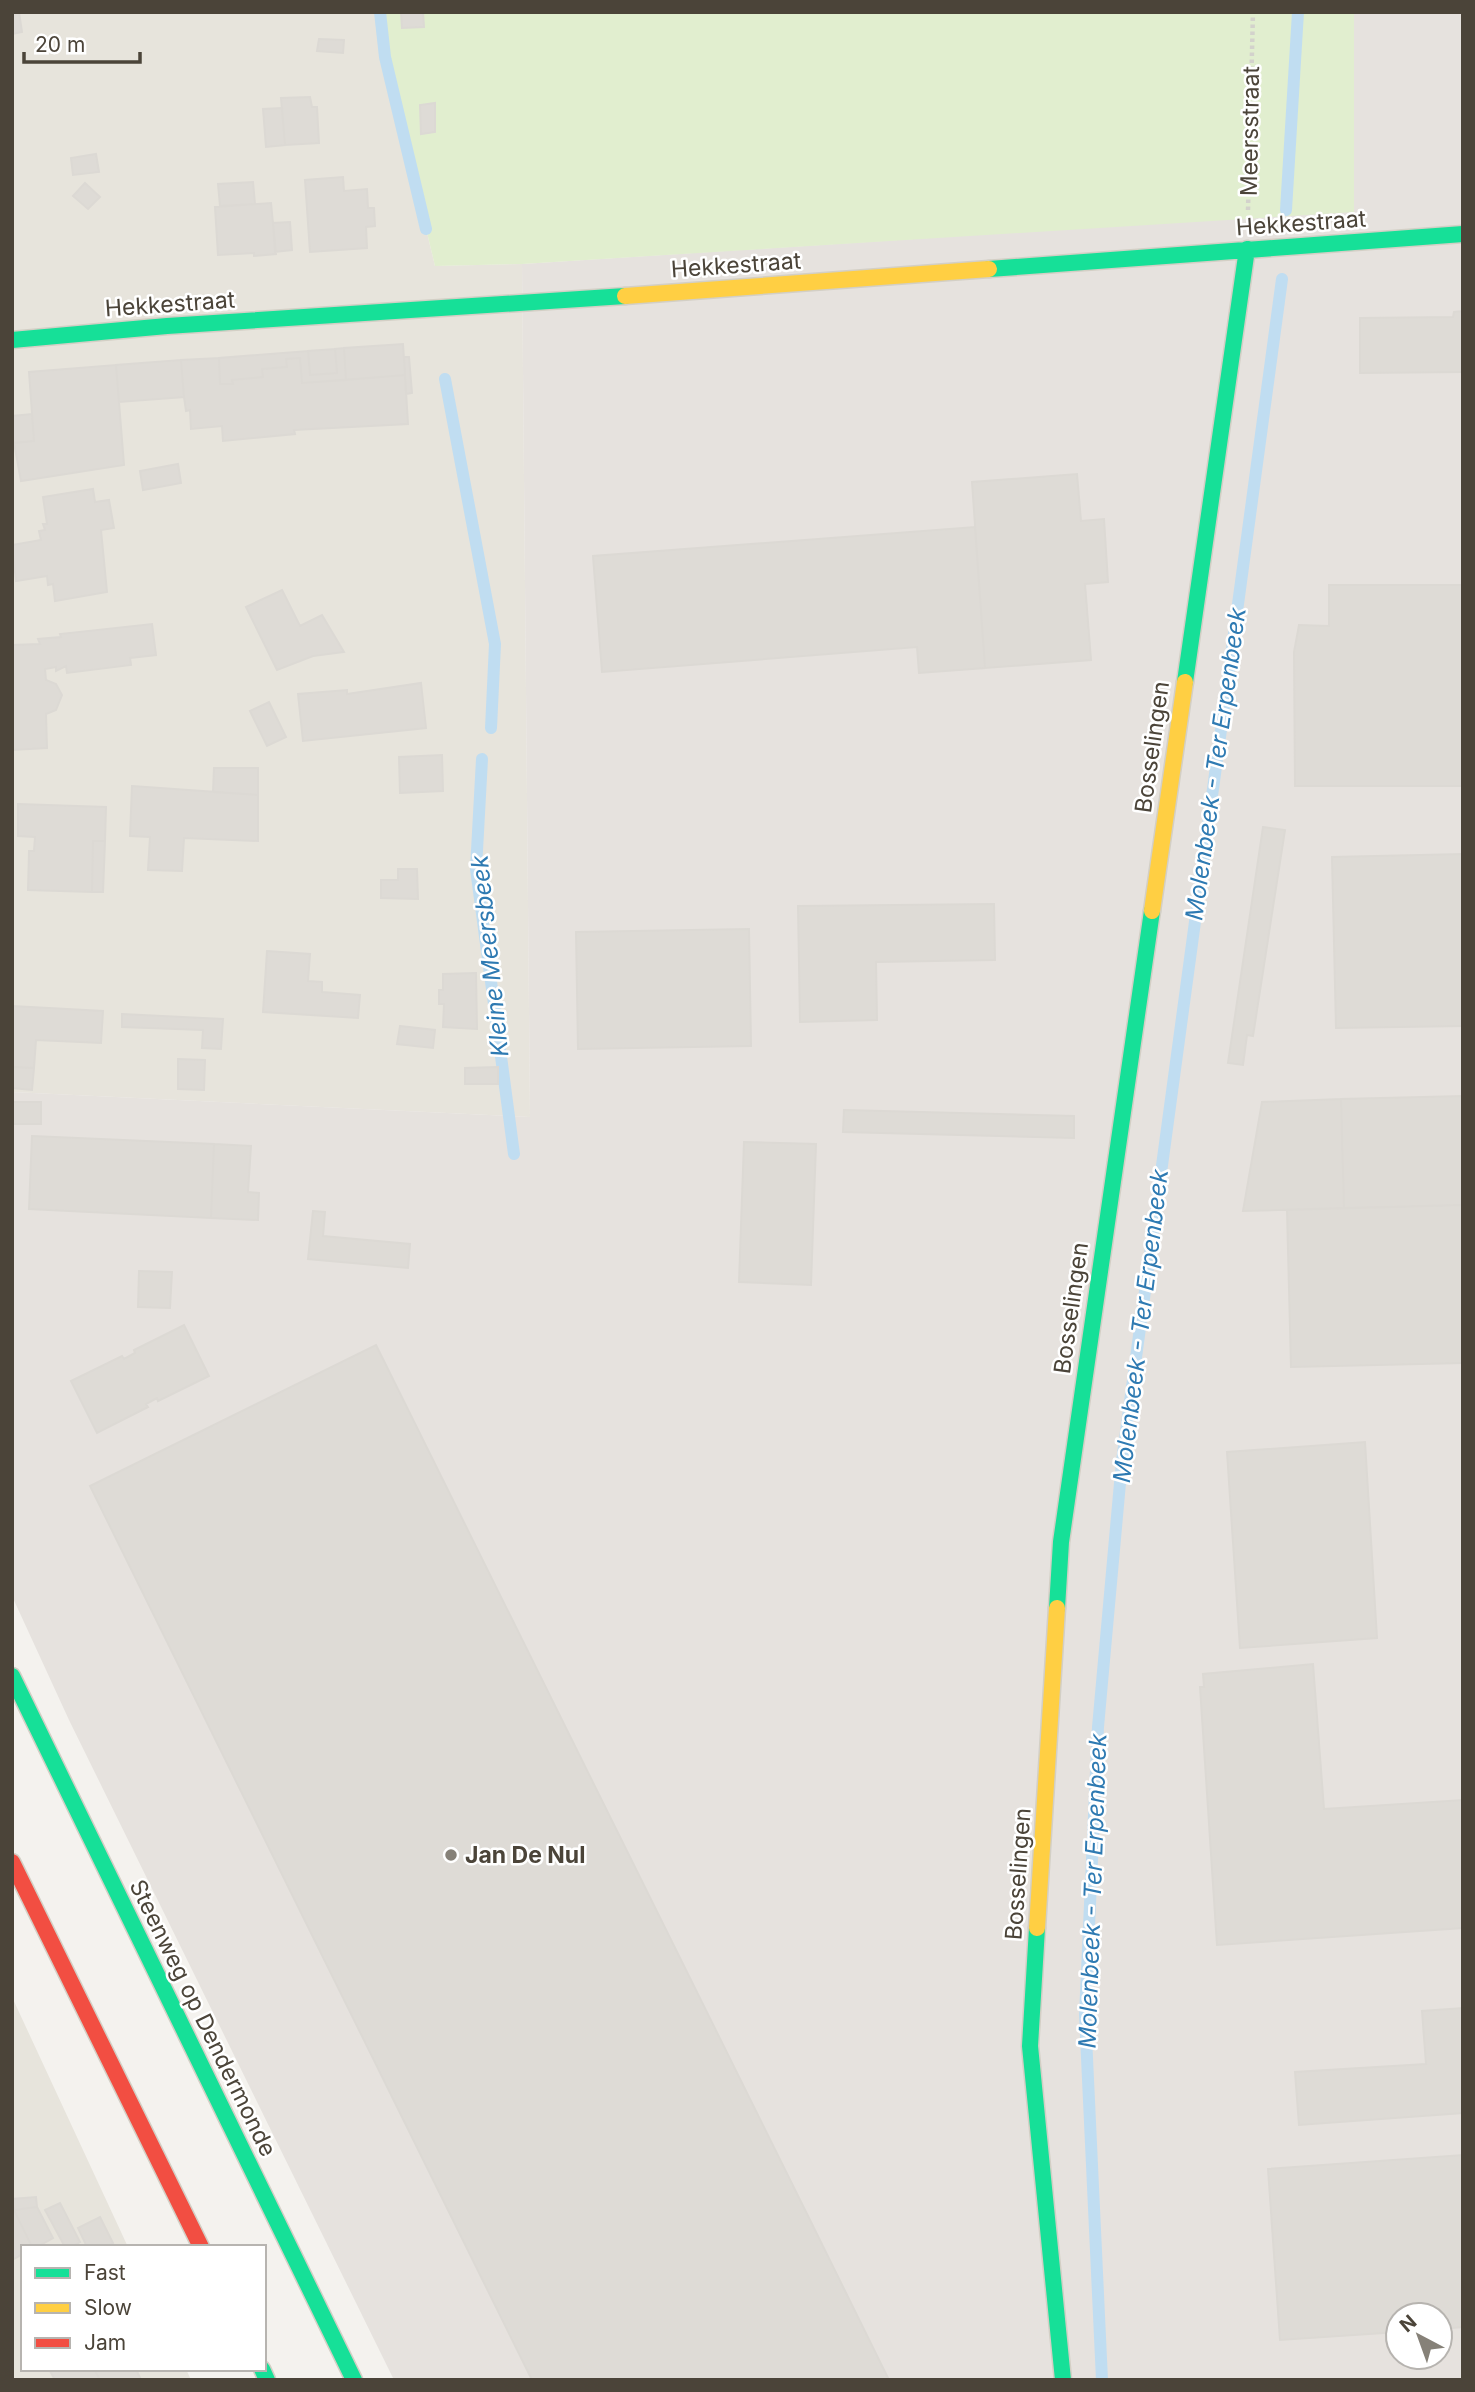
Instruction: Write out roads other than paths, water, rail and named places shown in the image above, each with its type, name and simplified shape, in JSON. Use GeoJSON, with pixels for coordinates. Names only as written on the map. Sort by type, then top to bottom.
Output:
{"type":"FeatureCollection","features":[{"type":"Feature","properties":{"kind":"street","name":"Hekkestraat"},"geometry":{"type":"LineString","coordinates":[[12,340],[167,326],[460,309],[1463,234]]}},
{"type":"Feature","properties":{"kind":"street","name":"Bosselingen"},"geometry":{"type":"LineString","coordinates":[[1063,2380],[1030,2046],[1061,1542],[1247,250]]}},
{"type":"Feature","properties":{"kind":"street","name":"Steenweg op Dendermonde"},"geometry":{"type":"LineString","coordinates":[[12,1676],[354,2380]]}},
{"type":"Feature","properties":{"kind":"street"},"geometry":{"type":"LineString","coordinates":[[12,1862],[200,2245]]}},
{"type":"Feature","properties":{"kind":"waterway","name":"Kleine Meersbeek"},"geometry":{"type":"LineString","coordinates":[[380,12],[385,57],[426,229]]}},
{"type":"Feature","properties":{"kind":"waterway","name":"Molenbeek - Ter Erpenbeek"},"geometry":{"type":"LineString","coordinates":[[1286,210],[1298,12]]}},
{"type":"Feature","properties":{"kind":"waterway","name":"Molenbeek - Ter Erpenbeek"},"geometry":{"type":"LineString","coordinates":[[1102,2380],[1085,2015],[1098,1727],[1122,1461],[1282,279]]}},
{"type":"Feature","properties":{"kind":"waterway","name":"Kleine Meersbeek"},"geometry":{"type":"LineString","coordinates":[[445,379],[495,644],[491,728]]}},
{"type":"Feature","properties":{"kind":"waterway","name":"Kleine Meersbeek"},"geometry":{"type":"LineString","coordinates":[[482,759],[476,869],[514,1154]]}},
{"type":"Feature","properties":{"kind":"place","name":"Jan De Nul"},"geometry":{"type":"Point","coordinates":[451,1855]}}]}
